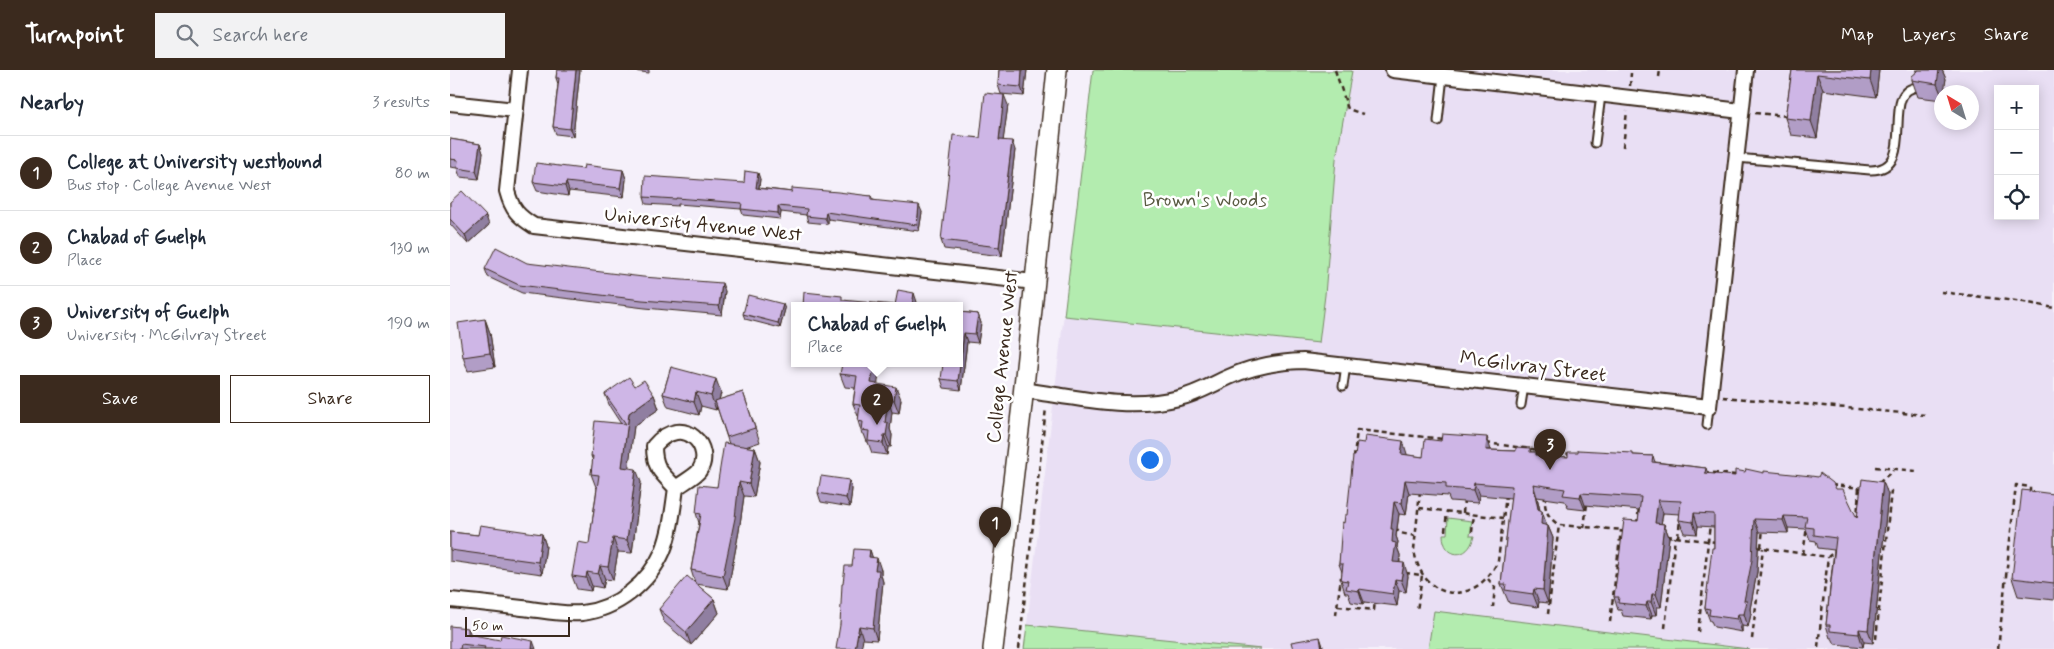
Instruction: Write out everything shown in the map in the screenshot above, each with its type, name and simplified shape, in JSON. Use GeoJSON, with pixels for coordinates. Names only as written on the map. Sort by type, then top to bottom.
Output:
{"type":"FeatureCollection","features":[{"type":"Feature","properties":{"kind":"main road","name":"College Avenue West"},"geometry":{"type":"LineString","coordinates":[[993,649],[1057,70]]}},
{"type":"Feature","properties":{"kind":"street","name":"University Avenue West"},"geometry":{"type":"LineString","coordinates":[[520,70],[507,191],[510,203],[519,217],[534,226],[1034,282]]}},
{"type":"Feature","properties":{"kind":"street"},"geometry":{"type":"LineString","coordinates":[[1393,70],[1742,111]]}},
{"type":"Feature","properties":{"kind":"street"},"geometry":{"type":"LineString","coordinates":[[1709,407],[1746,70]]}},
{"type":"Feature","properties":{"kind":"street"},"geometry":{"type":"LineString","coordinates":[[450,103],[516,110]]}},
{"type":"Feature","properties":{"kind":"street","name":"McGilvray Street"},"geometry":{"type":"LineString","coordinates":[[1023,390],[1111,402],[1150,403],[1181,398],[1246,370],[1265,365],[1303,361],[1709,407]]}},
{"type":"Feature","properties":{"kind":"street"},"geometry":{"type":"LineString","coordinates":[[450,600],[556,612],[583,613],[608,606],[631,593],[647,577],[662,553],[669,534],[676,488]]}},
{"type":"Feature","properties":{"kind":"lane"},"geometry":{"type":"LineString","coordinates":[[1438,121],[1443,76]]}},
{"type":"Feature","properties":{"kind":"lane"},"geometry":{"type":"LineString","coordinates":[[1737,158],[1870,170],[1882,168],[1891,162],[1896,151],[1902,96],[1911,88],[1919,87]]}},
{"type":"Feature","properties":{"kind":"lane"},"geometry":{"type":"LineString","coordinates":[[1595,144],[1601,95]]}},
{"type":"Feature","properties":{"kind":"lane"},"geometry":{"type":"LineString","coordinates":[[1344,386],[1346,366]]}},
{"type":"Feature","properties":{"kind":"lane"},"geometry":{"type":"LineString","coordinates":[[1521,405],[1524,386]]}},
{"type":"Feature","properties":{"kind":"lane"},"geometry":{"type":"LineString","coordinates":[[1707,425],[1709,407]]}},
{"type":"Feature","properties":{"kind":"path"},"geometry":{"type":"LineString","coordinates":[[1334,70],[1348,109],[1363,114]]}},
{"type":"Feature","properties":{"kind":"path"},"geometry":{"type":"LineString","coordinates":[[1659,77],[1660,70]]}},
{"type":"Feature","properties":{"kind":"path"},"geometry":{"type":"LineString","coordinates":[[1742,111],[1794,116]]}},
{"type":"Feature","properties":{"kind":"path"},"geometry":{"type":"LineString","coordinates":[[1941,292],[2024,302],[2054,308]]}},
{"type":"Feature","properties":{"kind":"path"},"geometry":{"type":"LineString","coordinates":[[1722,397],[1925,415]]}},
{"type":"Feature","properties":{"kind":"path"},"geometry":{"type":"LineString","coordinates":[[1019,649],[1047,404]]}},
{"type":"Feature","properties":{"kind":"path"},"geometry":{"type":"LineString","coordinates":[[1353,467],[1357,430],[1452,440]]}},
{"type":"Feature","properties":{"kind":"path"},"geometry":{"type":"LineString","coordinates":[[1425,446],[1426,437]]}},
{"type":"Feature","properties":{"kind":"path"},"geometry":{"type":"LineString","coordinates":[[1478,442],[1575,454]]}},
{"type":"Feature","properties":{"kind":"path"},"geometry":{"type":"LineString","coordinates":[[1510,455],[1512,446]]}},
{"type":"Feature","properties":{"kind":"path"},"geometry":{"type":"LineString","coordinates":[[1549,460],[1550,451]]}},
{"type":"Feature","properties":{"kind":"path"},"geometry":{"type":"LineString","coordinates":[[1875,467],[1917,471]]}},
{"type":"Feature","properties":{"kind":"path"},"geometry":{"type":"LineString","coordinates":[[1877,484],[1894,469]]}},
{"type":"Feature","properties":{"kind":"path"},"geometry":{"type":"LineString","coordinates":[[1696,471],[1740,476]]}},
{"type":"Feature","properties":{"kind":"path"},"geometry":{"type":"LineString","coordinates":[[1714,481],[1715,473]]}},
{"type":"Feature","properties":{"kind":"path"},"geometry":{"type":"LineString","coordinates":[[1421,482],[1415,536],[1415,558],[1422,575],[1441,590],[1454,594],[1479,587],[1488,579],[1498,561],[1506,491]]}},
{"type":"Feature","properties":{"kind":"path"},"geometry":{"type":"LineString","coordinates":[[1831,485],[1865,488]]}},
{"type":"Feature","properties":{"kind":"path"},"geometry":{"type":"LineString","coordinates":[[1998,649],[2016,485],[2030,487],[2030,497]]}},
{"type":"Feature","properties":{"kind":"path"},"geometry":{"type":"LineString","coordinates":[[1856,525],[1859,487]]}},
{"type":"Feature","properties":{"kind":"path"},"geometry":{"type":"LineString","coordinates":[[1876,639],[1891,491],[1880,489]]}},
{"type":"Feature","properties":{"kind":"path"},"geometry":{"type":"LineString","coordinates":[[1411,491],[1420,492]]}},
{"type":"Feature","properties":{"kind":"path"},"geometry":{"type":"LineString","coordinates":[[1545,494],[1545,511],[1550,520],[1559,525],[1629,531]]}},
{"type":"Feature","properties":{"kind":"path"},"geometry":{"type":"LineString","coordinates":[[1463,514],[1464,496]]}},
{"type":"Feature","properties":{"kind":"path"},"geometry":{"type":"LineString","coordinates":[[1584,528],[1587,501]]}},
{"type":"Feature","properties":{"kind":"path"},"geometry":{"type":"LineString","coordinates":[[1636,532],[1640,502]]}},
{"type":"Feature","properties":{"kind":"path"},"geometry":{"type":"LineString","coordinates":[[1419,508],[1503,518]]}},
{"type":"Feature","properties":{"kind":"path"},"geometry":{"type":"LineString","coordinates":[[1445,531],[1447,511]]}},
{"type":"Feature","properties":{"kind":"path"},"geometry":{"type":"LineString","coordinates":[[1472,532],[1474,514]]}},
{"type":"Feature","properties":{"kind":"path"},"geometry":{"type":"LineString","coordinates":[[1665,628],[1680,518]]}},
{"type":"Feature","properties":{"kind":"path"},"geometry":{"type":"LineString","coordinates":[[1803,554],[1808,519]]}},
{"type":"Feature","properties":{"kind":"path"},"geometry":{"type":"LineString","coordinates":[[1752,639],[1764,521]]}},
{"type":"Feature","properties":{"kind":"path"},"geometry":{"type":"LineString","coordinates":[[1698,632],[1710,523]]}},
{"type":"Feature","properties":{"kind":"path"},"geometry":{"type":"LineString","coordinates":[[1548,614],[1559,525]]}},
{"type":"Feature","properties":{"kind":"path"},"geometry":{"type":"LineString","coordinates":[[1388,527],[1396,528],[1400,534],[1415,536]]}},
{"type":"Feature","properties":{"kind":"path"},"geometry":{"type":"LineString","coordinates":[[1610,622],[1621,530]]}},
{"type":"Feature","properties":{"kind":"path"},"geometry":{"type":"LineString","coordinates":[[1666,536],[1717,542]]}},
{"type":"Feature","properties":{"kind":"path"},"geometry":{"type":"LineString","coordinates":[[1752,546],[1828,557],[1842,546]]}},
{"type":"Feature","properties":{"kind":"path"},"geometry":{"type":"LineString","coordinates":[[1818,647],[1828,557]]}},
{"type":"Feature","properties":{"kind":"path"},"geometry":{"type":"LineString","coordinates":[[1336,615],[1342,569]]}},
{"type":"Feature","properties":{"kind":"path"},"geometry":{"type":"LineString","coordinates":[[1404,573],[1422,575]]}},
{"type":"Feature","properties":{"kind":"path"},"geometry":{"type":"LineString","coordinates":[[1417,611],[1422,575]]}},
{"type":"Feature","properties":{"kind":"path"},"geometry":{"type":"LineString","coordinates":[[1488,579],[1495,587],[1493,607]]}},
{"type":"Feature","properties":{"kind":"path"},"geometry":{"type":"LineString","coordinates":[[1338,606],[1374,610],[1376,594]]}},
{"type":"Feature","properties":{"kind":"shaded area"},"geometry":{"type":"Polygon","coordinates":[[[1093,70],[2054,70],[2054,649],[1024,649],[1093,70]]]}},
{"type":"Feature","properties":{"kind":"green space","name":"Brown's Woods"},"geometry":{"type":"Polygon","coordinates":[[[1093,70],[1352,71],[1336,159],[1325,295],[1319,343],[1064,316],[1093,70]]]}},
{"type":"Feature","properties":{"kind":"green space"},"geometry":{"type":"Polygon","coordinates":[[[1448,518],[1472,521],[1470,536],[1474,536],[1467,550],[1462,553],[1451,552],[1444,542],[1443,534],[1447,534],[1448,518]]]}},
{"type":"Feature","properties":{"kind":"green space"},"geometry":{"type":"Polygon","coordinates":[[[1434,611],[1749,649],[1428,649],[1434,611]]]}},
{"type":"Feature","properties":{"kind":"green space"},"geometry":{"type":"Polygon","coordinates":[[[1027,625],[1261,649],[1024,649],[1027,625]]]}},
{"type":"Feature","properties":{"kind":"building"},"geometry":{"type":"Polygon","coordinates":[[[557,70],[576,70],[570,129],[553,127],[559,78],[556,78],[557,70]]]}},
{"type":"Feature","properties":{"kind":"building"},"geometry":{"type":"Polygon","coordinates":[[[999,70],[1022,70],[1021,87],[998,85],[999,70]]]}},
{"type":"Feature","properties":{"kind":"building"},"geometry":{"type":"Polygon","coordinates":[[[1792,70],[1871,70],[1870,80],[1817,74],[1811,121],[1785,118],[1792,70]]]}},
{"type":"Feature","properties":{"kind":"building"},"geometry":{"type":"Polygon","coordinates":[[[1918,70],[1939,70],[1937,84],[1912,80],[1912,76],[1918,70]]]}},
{"type":"Feature","properties":{"kind":"building"},"geometry":{"type":"Polygon","coordinates":[[[985,93],[1004,95],[999,140],[1012,141],[999,247],[941,240],[953,135],[980,138],[985,93]]]}},
{"type":"Feature","properties":{"kind":"building"},"geometry":{"type":"Polygon","coordinates":[[[450,139],[480,144],[476,171],[457,168],[458,160],[450,159],[450,139]]]}},
{"type":"Feature","properties":{"kind":"building"},"geometry":{"type":"Polygon","coordinates":[[[536,163],[583,169],[584,165],[623,170],[620,188],[566,182],[565,186],[533,182],[536,163]]]}},
{"type":"Feature","properties":{"kind":"building"},"geometry":{"type":"Polygon","coordinates":[[[745,171],[758,173],[756,188],[792,192],[792,188],[838,192],[871,196],[871,200],[919,205],[917,225],[826,212],[825,218],[806,216],[807,209],[778,206],[778,213],[741,209],[742,203],[644,197],[645,176],[744,183],[745,171]]]}},
{"type":"Feature","properties":{"kind":"building"},"geometry":{"type":"Polygon","coordinates":[[[462,191],[486,216],[465,235],[450,219],[450,202],[462,191]]]}},
{"type":"Feature","properties":{"kind":"building"},"geometry":{"type":"Polygon","coordinates":[[[496,247],[527,263],[643,277],[722,283],[719,306],[642,300],[519,285],[485,269],[496,247]]]}},
{"type":"Feature","properties":{"kind":"building"},"geometry":{"type":"Polygon","coordinates":[[[898,290],[914,293],[913,302],[896,302],[898,290]]]}},
{"type":"Feature","properties":{"kind":"building"},"geometry":{"type":"Polygon","coordinates":[[[804,292],[842,296],[842,300],[863,302],[803,302],[804,292]]]}},
{"type":"Feature","properties":{"kind":"building"},"geometry":{"type":"Polygon","coordinates":[[[748,295],[783,304],[778,323],[743,314],[748,295]]]}},
{"type":"Feature","properties":{"kind":"building"},"geometry":{"type":"Polygon","coordinates":[[[963,312],[978,314],[975,334],[964,333],[963,341],[963,312]]]}},
{"type":"Feature","properties":{"kind":"building"},"geometry":{"type":"Polygon","coordinates":[[[485,319],[490,353],[463,357],[458,323],[485,319]]]}},
{"type":"Feature","properties":{"kind":"building"},"geometry":{"type":"Polygon","coordinates":[[[671,367],[716,379],[711,396],[696,392],[694,402],[663,394],[671,367]]]}},
{"type":"Feature","properties":{"kind":"building"},"geometry":{"type":"Polygon","coordinates":[[[841,367],[874,367],[871,383],[896,387],[894,400],[888,399],[885,422],[888,423],[883,443],[868,441],[869,431],[862,430],[863,422],[858,421],[860,405],[853,404],[857,376],[840,374],[841,367]]]}},
{"type":"Feature","properties":{"kind":"building"},"geometry":{"type":"Polygon","coordinates":[[[943,367],[960,367],[958,381],[941,379],[943,367]]]}},
{"type":"Feature","properties":{"kind":"building"},"geometry":{"type":"Polygon","coordinates":[[[629,377],[635,386],[644,380],[654,395],[629,413],[622,467],[636,469],[627,540],[613,538],[608,567],[600,566],[598,574],[587,572],[586,578],[572,576],[578,542],[589,544],[599,475],[591,474],[595,421],[626,424],[605,394],[629,377]]]}},
{"type":"Feature","properties":{"kind":"building"},"geometry":{"type":"Polygon","coordinates":[[[743,392],[755,428],[727,437],[715,401],[743,392]]]}},
{"type":"Feature","properties":{"kind":"building"},"geometry":{"type":"Polygon","coordinates":[[[1442,434],[1487,437],[1486,450],[1516,451],[1516,447],[1530,448],[1530,452],[1536,452],[1536,455],[1568,457],[1568,452],[1578,452],[1578,450],[1633,453],[1633,455],[1653,456],[1652,462],[1706,468],[1705,473],[1735,476],[1735,470],[1745,472],[1746,469],[1764,473],[1764,471],[1818,477],[1820,473],[1833,483],[1836,489],[1843,489],[1857,518],[1862,479],[1883,482],[1868,630],[1859,629],[1859,634],[1830,631],[1830,625],[1826,625],[1836,538],[1814,535],[1814,528],[1805,527],[1807,517],[1784,516],[1783,520],[1754,519],[1752,560],[1744,601],[1747,601],[1744,614],[1738,614],[1737,619],[1709,615],[1710,609],[1705,608],[1712,548],[1714,548],[1714,514],[1694,513],[1693,522],[1679,520],[1681,501],[1658,500],[1655,523],[1664,524],[1656,594],[1652,594],[1651,602],[1647,602],[1646,606],[1618,603],[1619,597],[1614,597],[1624,520],[1638,521],[1641,497],[1581,493],[1580,497],[1563,495],[1565,489],[1533,484],[1538,509],[1542,511],[1541,524],[1548,526],[1543,590],[1534,589],[1533,594],[1505,590],[1506,584],[1501,584],[1512,486],[1474,483],[1473,490],[1446,488],[1446,483],[1405,480],[1402,503],[1394,502],[1391,529],[1393,529],[1392,542],[1396,543],[1393,562],[1404,563],[1401,580],[1395,579],[1393,594],[1346,589],[1348,581],[1341,580],[1343,564],[1339,564],[1342,522],[1344,523],[1345,515],[1347,515],[1353,456],[1355,456],[1357,442],[1364,443],[1365,436],[1403,441],[1401,454],[1423,457],[1425,439],[1441,441],[1442,434]]]}},
{"type":"Feature","properties":{"kind":"building"},"geometry":{"type":"Polygon","coordinates":[[[724,443],[755,448],[749,484],[739,482],[735,518],[723,576],[691,570],[701,514],[696,513],[699,485],[717,487],[724,443]]]}},
{"type":"Feature","properties":{"kind":"building"},"geometry":{"type":"Polygon","coordinates":[[[821,476],[849,480],[846,498],[818,493],[821,476]]]}},
{"type":"Feature","properties":{"kind":"building"},"geometry":{"type":"Polygon","coordinates":[[[2022,490],[2054,494],[2054,583],[2012,578],[2022,490]]]}},
{"type":"Feature","properties":{"kind":"building"},"geometry":{"type":"Polygon","coordinates":[[[480,525],[542,534],[538,562],[450,550],[450,532],[478,535],[480,525]]]}},
{"type":"Feature","properties":{"kind":"building"},"geometry":{"type":"Polygon","coordinates":[[[854,549],[870,550],[869,557],[877,558],[875,570],[879,570],[873,628],[859,626],[855,649],[836,649],[845,566],[852,566],[854,549]]]}},
{"type":"Feature","properties":{"kind":"building"},"geometry":{"type":"Polygon","coordinates":[[[687,576],[714,599],[686,632],[659,609],[687,576]]]}},
{"type":"Feature","properties":{"kind":"building"},"geometry":{"type":"Polygon","coordinates":[[[450,626],[468,628],[468,634],[500,640],[501,635],[533,641],[532,649],[484,649],[485,647],[461,644],[460,649],[450,649],[450,626]]]}},
{"type":"Feature","properties":{"kind":"building"},"geometry":{"type":"Polygon","coordinates":[[[1320,637],[1322,649],[1293,649],[1291,642],[1320,637]]]}},
{"type":"Feature","properties":{"kind":"place","name":"Chabad of Guelph"},"geometry":{"type":"Point","coordinates":[877,425]}},
{"type":"Feature","properties":{"kind":"place","name":"University of Guelph"},"geometry":{"type":"Point","coordinates":[1550,470]}},
{"type":"Feature","properties":{"kind":"place","name":"College at University westbound"},"geometry":{"type":"Point","coordinates":[995,548]}}]}
